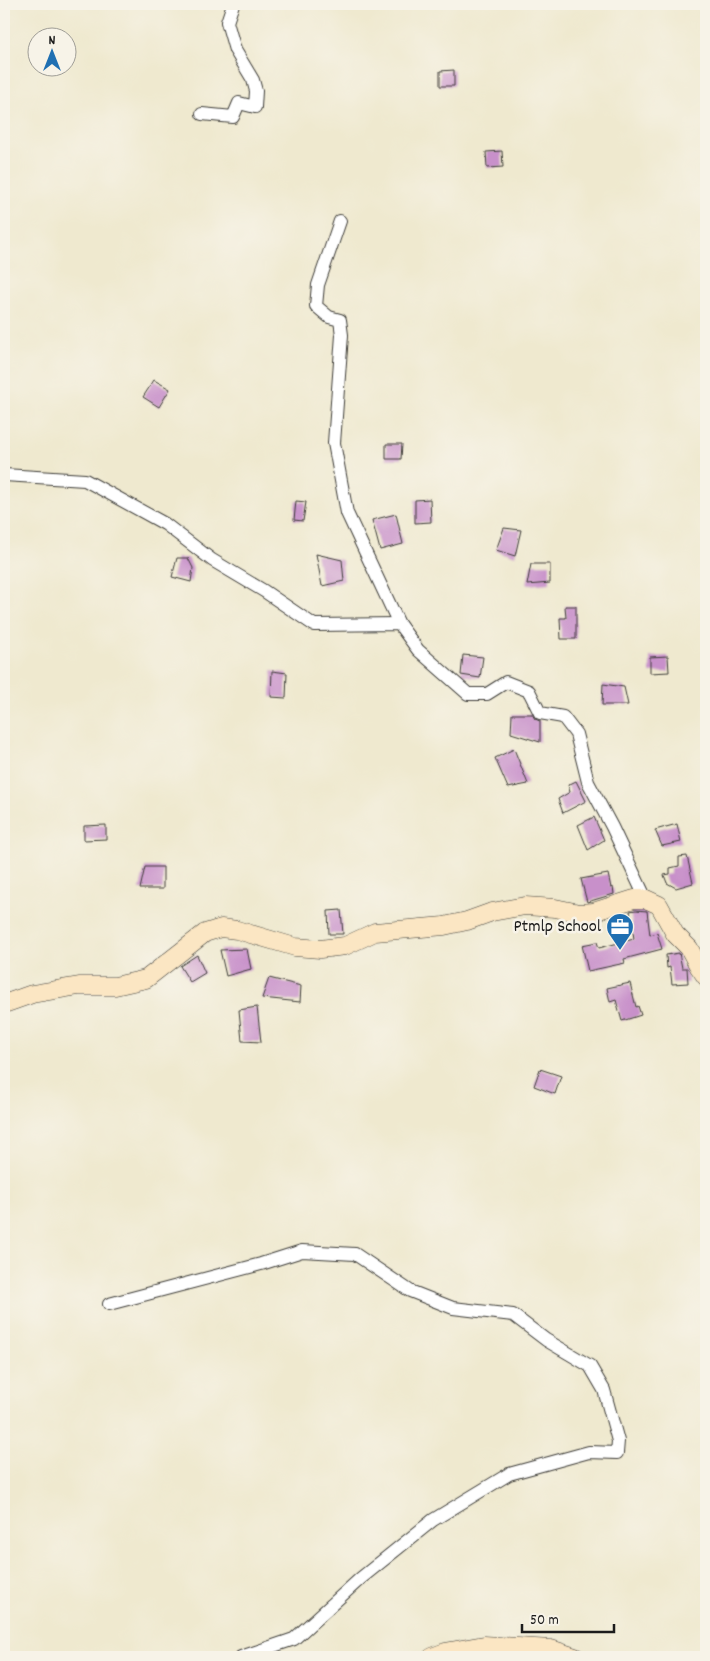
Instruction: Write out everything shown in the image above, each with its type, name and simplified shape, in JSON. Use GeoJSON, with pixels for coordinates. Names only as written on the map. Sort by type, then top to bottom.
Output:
{"type":"FeatureCollection","features":[{"type":"Feature","properties":{"kind":"main road"},"geometry":{"type":"LineString","coordinates":[[4,1004],[32,994],[79,986],[115,986],[146,979],[205,933],[221,928],[237,930],[295,947],[320,949],[345,946],[375,932],[444,926],[468,921],[492,912],[525,906],[555,908],[579,914],[634,899],[646,899],[659,906],[675,934],[689,948],[706,976]]}},
{"type":"Feature","properties":{"kind":"main road"},"geometry":{"type":"LineString","coordinates":[[432,1657],[445,1652],[484,1645],[551,1649],[575,1657]]}},
{"type":"Feature","properties":{"kind":"street"},"geometry":{"type":"LineString","coordinates":[[202,114],[233,117],[239,103],[255,107],[256,91],[253,80],[235,50],[227,22],[233,4]]}},
{"type":"Feature","properties":{"kind":"street"},"geometry":{"type":"LineString","coordinates":[[340,221],[318,286],[316,306],[329,317],[340,320],[342,335],[334,443],[347,513],[399,624],[418,650],[468,694],[487,694],[506,682],[528,691],[540,713],[563,717],[576,734],[588,782],[612,827],[646,899]]}},
{"type":"Feature","properties":{"kind":"street"},"geometry":{"type":"LineString","coordinates":[[4,474],[85,480],[165,524],[212,560],[314,624],[399,624]]}},
{"type":"Feature","properties":{"kind":"street"},"geometry":{"type":"LineString","coordinates":[[109,1304],[302,1252],[355,1254],[410,1291],[453,1308],[513,1315],[546,1340],[590,1366],[604,1390],[618,1441],[617,1453],[589,1452],[509,1474],[434,1520],[360,1578],[294,1639],[242,1657]]}},
{"type":"Feature","properties":{"kind":"building"},"geometry":{"type":"Polygon","coordinates":[[[454,70],[454,86],[440,86],[440,71],[454,70]]]}},
{"type":"Feature","properties":{"kind":"building"},"geometry":{"type":"Polygon","coordinates":[[[502,151],[503,167],[487,168],[486,152],[502,151]]]}},
{"type":"Feature","properties":{"kind":"building"},"geometry":{"type":"Polygon","coordinates":[[[154,380],[170,389],[159,407],[143,397],[154,380]]]}},
{"type":"Feature","properties":{"kind":"building"},"geometry":{"type":"Polygon","coordinates":[[[386,444],[402,444],[401,459],[386,459],[386,444]]]}},
{"type":"Feature","properties":{"kind":"building"},"geometry":{"type":"Polygon","coordinates":[[[430,499],[431,522],[415,523],[415,500],[430,499]]]}},
{"type":"Feature","properties":{"kind":"building"},"geometry":{"type":"Polygon","coordinates":[[[296,501],[306,502],[303,521],[294,520],[296,501]]]}},
{"type":"Feature","properties":{"kind":"building"},"geometry":{"type":"Polygon","coordinates":[[[396,514],[403,544],[380,550],[372,520],[396,514]]]}},
{"type":"Feature","properties":{"kind":"building"},"geometry":{"type":"Polygon","coordinates":[[[504,528],[521,530],[515,556],[496,550],[504,528]]]}},
{"type":"Feature","properties":{"kind":"building"},"geometry":{"type":"Polygon","coordinates":[[[316,554],[342,560],[344,581],[322,586],[316,554]]]}},
{"type":"Feature","properties":{"kind":"building"},"geometry":{"type":"Polygon","coordinates":[[[177,558],[188,558],[193,568],[191,582],[172,577],[177,558]]]}},
{"type":"Feature","properties":{"kind":"building"},"geometry":{"type":"Polygon","coordinates":[[[531,564],[550,564],[550,583],[527,585],[531,564]]]}},
{"type":"Feature","properties":{"kind":"building"},"geometry":{"type":"Polygon","coordinates":[[[565,606],[576,606],[576,639],[561,639],[560,618],[566,618],[565,606]]]}},
{"type":"Feature","properties":{"kind":"building"},"geometry":{"type":"Polygon","coordinates":[[[463,655],[483,657],[480,678],[461,675],[463,655]]]}},
{"type":"Feature","properties":{"kind":"building"},"geometry":{"type":"Polygon","coordinates":[[[668,656],[669,672],[650,673],[650,657],[668,656]]]}},
{"type":"Feature","properties":{"kind":"building"},"geometry":{"type":"Polygon","coordinates":[[[272,671],[287,673],[286,698],[271,697],[272,671]]]}},
{"type":"Feature","properties":{"kind":"building"},"geometry":{"type":"Polygon","coordinates":[[[603,684],[624,687],[628,705],[602,705],[603,684]]]}},
{"type":"Feature","properties":{"kind":"building"},"geometry":{"type":"Polygon","coordinates":[[[512,714],[532,714],[535,719],[540,721],[540,742],[511,733],[512,714]]]}},
{"type":"Feature","properties":{"kind":"building"},"geometry":{"type":"Polygon","coordinates":[[[514,749],[528,784],[508,788],[495,758],[514,749]]]}},
{"type":"Feature","properties":{"kind":"building"},"geometry":{"type":"Polygon","coordinates":[[[576,781],[586,801],[563,813],[558,799],[570,792],[568,785],[576,781]]]}},
{"type":"Feature","properties":{"kind":"building"},"geometry":{"type":"Polygon","coordinates":[[[594,817],[604,840],[588,850],[578,825],[594,817]]]}},
{"type":"Feature","properties":{"kind":"building"},"geometry":{"type":"Polygon","coordinates":[[[677,824],[681,842],[662,846],[655,830],[677,824]]]}},
{"type":"Feature","properties":{"kind":"building"},"geometry":{"type":"Polygon","coordinates":[[[106,825],[106,839],[84,840],[84,826],[106,825]]]}},
{"type":"Feature","properties":{"kind":"building"},"geometry":{"type":"Polygon","coordinates":[[[687,856],[693,883],[676,888],[667,883],[664,875],[670,874],[670,868],[679,866],[679,857],[687,856]]]}},
{"type":"Feature","properties":{"kind":"building"},"geometry":{"type":"Polygon","coordinates":[[[145,867],[163,867],[163,889],[140,889],[145,867]]]}},
{"type":"Feature","properties":{"kind":"building"},"geometry":{"type":"Polygon","coordinates":[[[608,874],[614,894],[587,902],[581,879],[608,874]]]}},
{"type":"Feature","properties":{"kind":"building"},"geometry":{"type":"Polygon","coordinates":[[[341,910],[343,934],[329,934],[328,911],[341,910]]]}},
{"type":"Feature","properties":{"kind":"building"},"geometry":{"type":"Polygon","coordinates":[[[630,911],[647,911],[650,935],[657,933],[662,949],[624,959],[625,963],[588,971],[582,945],[597,942],[599,948],[634,939],[630,911]]]}},
{"type":"Feature","properties":{"kind":"building"},"geometry":{"type":"Polygon","coordinates":[[[247,949],[251,969],[226,976],[220,950],[247,949]]]}},
{"type":"Feature","properties":{"kind":"building"},"geometry":{"type":"Polygon","coordinates":[[[679,953],[682,968],[687,968],[688,983],[672,984],[670,967],[667,968],[666,955],[679,953]]]}},
{"type":"Feature","properties":{"kind":"building"},"geometry":{"type":"Polygon","coordinates":[[[197,955],[205,973],[190,982],[180,966],[197,955]]]}},
{"type":"Feature","properties":{"kind":"building"},"geometry":{"type":"Polygon","coordinates":[[[269,978],[301,986],[300,1002],[262,998],[269,978]]]}},
{"type":"Feature","properties":{"kind":"building"},"geometry":{"type":"Polygon","coordinates":[[[630,983],[636,1007],[638,1006],[641,1015],[622,1021],[616,1000],[610,1002],[607,988],[630,983]]]}},
{"type":"Feature","properties":{"kind":"building"},"geometry":{"type":"Polygon","coordinates":[[[257,1007],[261,1042],[242,1041],[239,1010],[257,1007]]]}},
{"type":"Feature","properties":{"kind":"building"},"geometry":{"type":"Polygon","coordinates":[[[540,1069],[561,1076],[555,1094],[534,1086],[540,1069]]]}},
{"type":"Feature","properties":{"kind":"place","name":"Ptmlp School"},"geometry":{"type":"Point","coordinates":[620,951]}}]}
